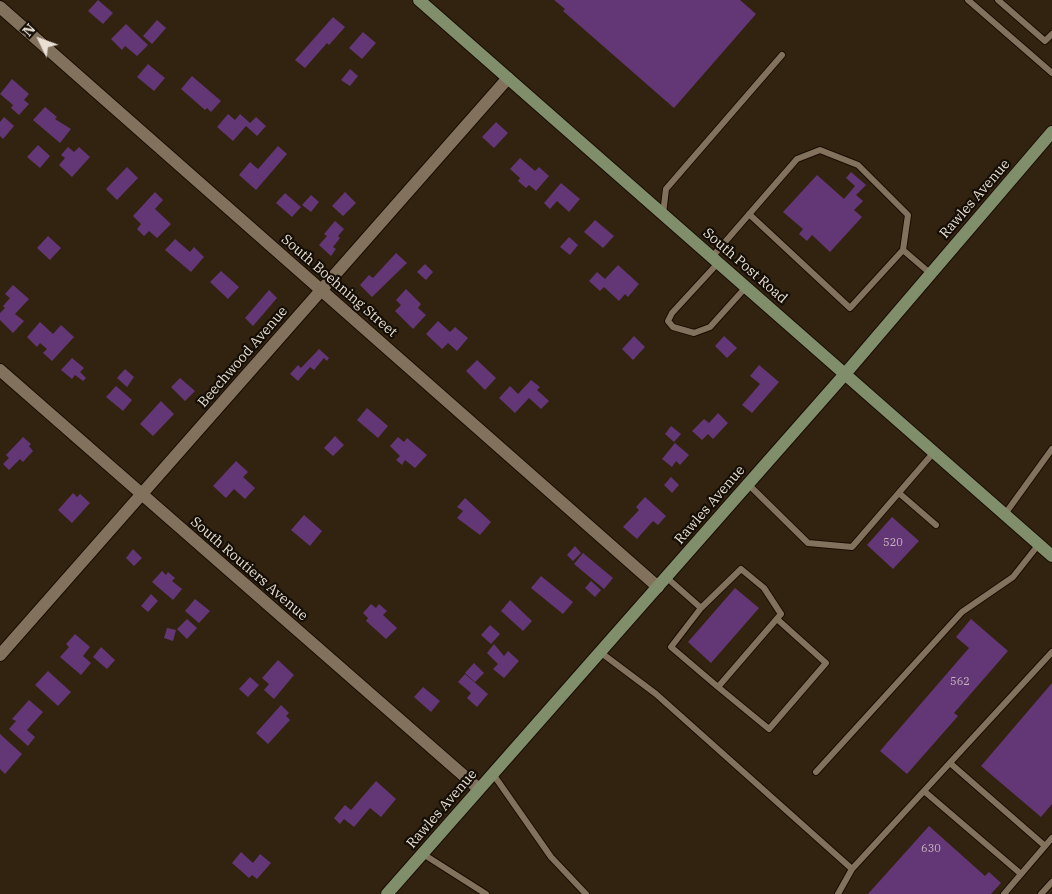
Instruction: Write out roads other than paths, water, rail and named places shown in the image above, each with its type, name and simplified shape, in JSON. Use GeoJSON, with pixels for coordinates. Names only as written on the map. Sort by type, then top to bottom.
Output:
{"type":"FeatureCollection","features":[{"type":"Feature","properties":{"kind":"street","name":"South Post Road"},"geometry":{"type":"LineString","coordinates":[[419,0],[1052,556]]}},
{"type":"Feature","properties":{"kind":"street","name":"South Boehning Street"},"geometry":{"type":"LineString","coordinates":[[0,6],[321,290],[662,582]]}},
{"type":"Feature","properties":{"kind":"street","name":"Beechwood Avenue"},"geometry":{"type":"LineString","coordinates":[[0,655],[508,78]]}},
{"type":"Feature","properties":{"kind":"street","name":"Rawles Avenue"},"geometry":{"type":"LineString","coordinates":[[388,894],[845,374],[1052,132]]}},
{"type":"Feature","properties":{"kind":"street","name":"South Routiers Avenue"},"geometry":{"type":"LineString","coordinates":[[0,370],[479,790]]}},
{"type":"Feature","properties":{"kind":"lane"},"geometry":{"type":"LineString","coordinates":[[968,0],[1052,73]]}},
{"type":"Feature","properties":{"kind":"lane"},"geometry":{"type":"LineString","coordinates":[[998,0],[1045,41],[1052,34]]}},
{"type":"Feature","properties":{"kind":"lane"},"geometry":{"type":"LineString","coordinates":[[663,214],[666,189],[782,55]]}},
{"type":"Feature","properties":{"kind":"lane"},"geometry":{"type":"LineString","coordinates":[[746,287],[710,327],[694,333],[673,327],[668,321],[672,313],[749,214],[798,159],[820,150],[858,165],[908,214],[903,250],[850,308],[749,214]]}},
{"type":"Feature","properties":{"kind":"lane"},"geometry":{"type":"LineString","coordinates":[[903,250],[931,274]]}},
{"type":"Feature","properties":{"kind":"lane"},"geometry":{"type":"LineString","coordinates":[[1004,514],[1052,449]]}},
{"type":"Feature","properties":{"kind":"lane"},"geometry":{"type":"LineString","coordinates":[[748,484],[808,543],[852,547],[934,452]]}},
{"type":"Feature","properties":{"kind":"lane"},"geometry":{"type":"LineString","coordinates":[[899,493],[936,525]]}},
{"type":"Feature","properties":{"kind":"lane"},"geometry":{"type":"LineString","coordinates":[[816,772],[962,612],[1013,577],[1039,544]]}},
{"type":"Feature","properties":{"kind":"lane"},"geometry":{"type":"LineString","coordinates":[[718,687],[777,619],[782,614],[764,588],[741,569],[701,608],[671,647],[718,687],[768,729],[775,722],[826,663],[777,619]]}},
{"type":"Feature","properties":{"kind":"lane"},"geometry":{"type":"LineString","coordinates":[[662,582],[701,608]]}},
{"type":"Feature","properties":{"kind":"lane"},"geometry":{"type":"LineString","coordinates":[[600,652],[656,694],[852,869]]}},
{"type":"Feature","properties":{"kind":"lane"},"geometry":{"type":"LineString","coordinates":[[838,894],[852,869],[1052,652]]}},
{"type":"Feature","properties":{"kind":"lane"},"geometry":{"type":"LineString","coordinates":[[950,763],[1045,846]]}},
{"type":"Feature","properties":{"kind":"lane"},"geometry":{"type":"LineString","coordinates":[[492,774],[551,857],[586,894]]}},
{"type":"Feature","properties":{"kind":"lane"},"geometry":{"type":"LineString","coordinates":[[924,791],[1022,874]]}},
{"type":"Feature","properties":{"kind":"lane"},"geometry":{"type":"LineString","coordinates":[[1004,894],[1052,838]]}},
{"type":"Feature","properties":{"kind":"lane"},"geometry":{"type":"LineString","coordinates":[[423,854],[486,894]]}},
{"type":"Feature","properties":{"kind":"lane"},"geometry":{"type":"LineString","coordinates":[[1041,894],[1052,882]]}}]}
